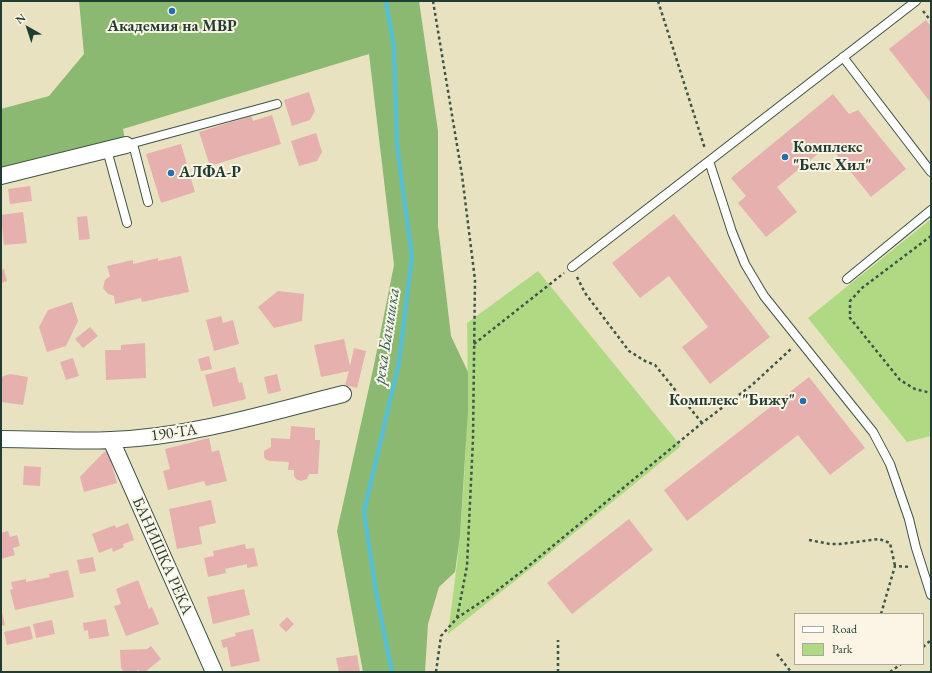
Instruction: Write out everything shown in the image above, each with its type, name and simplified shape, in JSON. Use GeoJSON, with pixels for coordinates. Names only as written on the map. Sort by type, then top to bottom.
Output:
{"type":"FeatureCollection","features":[{"type":"Feature","properties":{"kind":"street"},"geometry":{"type":"LineString","coordinates":[[1,176],[129,145]]}},
{"type":"Feature","properties":{"kind":"street","name":"190-ТА"},"geometry":{"type":"LineString","coordinates":[[1,439],[111,440],[152,436],[202,429],[343,394]]}},
{"type":"Feature","properties":{"kind":"street","name":"БАНИШКА РЕКА"},"geometry":{"type":"LineString","coordinates":[[111,440],[214,672]]}},
{"type":"Feature","properties":{"kind":"lane"},"geometry":{"type":"LineString","coordinates":[[572,267],[916,1]]}},
{"type":"Feature","properties":{"kind":"lane"},"geometry":{"type":"LineString","coordinates":[[843,57],[931,172]]}},
{"type":"Feature","properties":{"kind":"lane"},"geometry":{"type":"LineString","coordinates":[[148,202],[129,145],[277,104]]}},
{"type":"Feature","properties":{"kind":"lane"},"geometry":{"type":"LineString","coordinates":[[107,150],[127,223]]}},
{"type":"Feature","properties":{"kind":"lane"},"geometry":{"type":"LineString","coordinates":[[709,161],[732,232],[745,264],[764,296],[873,432],[890,464],[909,519],[931,595]]}},
{"type":"Feature","properties":{"kind":"lane"},"geometry":{"type":"LineString","coordinates":[[847,279],[931,210]]}},
{"type":"Feature","properties":{"kind":"path"},"geometry":{"type":"LineString","coordinates":[[433,1],[462,175],[474,280],[473,439],[467,566],[457,618]]}},
{"type":"Feature","properties":{"kind":"path"},"geometry":{"type":"LineString","coordinates":[[658,1],[709,161]]}},
{"type":"Feature","properties":{"kind":"path"},"geometry":{"type":"LineString","coordinates":[[931,236],[862,288],[850,301],[850,318],[900,380],[915,389],[931,393]]}},
{"type":"Feature","properties":{"kind":"path"},"geometry":{"type":"LineString","coordinates":[[474,345],[572,267],[584,293],[629,351],[654,365],[702,424]]}},
{"type":"Feature","properties":{"kind":"path"},"geometry":{"type":"LineString","coordinates":[[436,672],[441,636],[457,618],[490,596],[526,568],[752,385],[791,349],[794,335]]}},
{"type":"Feature","properties":{"kind":"path"},"geometry":{"type":"LineString","coordinates":[[809,540],[830,544],[840,544],[879,539],[890,543],[895,566],[881,613]]}},
{"type":"Feature","properties":{"kind":"path"},"geometry":{"type":"LineString","coordinates":[[895,566],[922,567]]}},
{"type":"Feature","properties":{"kind":"path"},"geometry":{"type":"LineString","coordinates":[[558,640],[558,672]]}},
{"type":"Feature","properties":{"kind":"path"},"geometry":{"type":"LineString","coordinates":[[777,654],[791,672]]}},
{"type":"Feature","properties":{"kind":"path"},"geometry":{"type":"LineString","coordinates":[[890,672],[900,665]]}},
{"type":"Feature","properties":{"kind":"green space"},"geometry":{"type":"Polygon","coordinates":[[[79,1],[419,1],[438,131],[438,226],[451,336],[468,372],[468,411],[460,536],[455,572],[439,587],[428,624],[425,672],[363,672],[337,531],[374,365],[394,265],[369,54],[123,129],[125,140],[1,172],[1,109],[49,96],[84,54],[79,1]]]}},
{"type":"Feature","properties":{"kind":"green space"},"geometry":{"type":"Polygon","coordinates":[[[931,219],[931,436],[907,442],[808,318],[931,219]]]}},
{"type":"Feature","properties":{"kind":"green space"},"geometry":{"type":"Polygon","coordinates":[[[538,271],[681,446],[448,634],[459,547],[464,482],[468,350],[467,323],[538,271]]]}},
{"type":"Feature","properties":{"kind":"building"},"geometry":{"type":"Polygon","coordinates":[[[926,20],[931,27],[931,103],[889,49],[926,20]]]}},
{"type":"Feature","properties":{"kind":"building"},"geometry":{"type":"Polygon","coordinates":[[[309,92],[315,111],[310,120],[292,126],[284,100],[309,92]]]}},
{"type":"Feature","properties":{"kind":"building","name":"Комплекс \"Белс Хил\""},"geometry":{"type":"Polygon","coordinates":[[[833,94],[849,114],[858,110],[906,169],[871,197],[829,145],[777,187],[797,212],[766,237],[738,203],[746,196],[731,178],[833,94]]]}},
{"type":"Feature","properties":{"kind":"building"},"geometry":{"type":"Polygon","coordinates":[[[272,115],[281,144],[210,166],[199,132],[251,116],[253,121],[272,115]]]}},
{"type":"Feature","properties":{"kind":"building"},"geometry":{"type":"Polygon","coordinates":[[[316,133],[322,152],[317,161],[299,166],[291,141],[316,133]]]}},
{"type":"Feature","properties":{"kind":"building","name":"АЛФА-Р"},"geometry":{"type":"Polygon","coordinates":[[[181,144],[195,192],[161,203],[146,154],[181,144]]]}},
{"type":"Feature","properties":{"kind":"building"},"geometry":{"type":"Polygon","coordinates":[[[30,186],[32,201],[10,204],[8,189],[30,186]]]}},
{"type":"Feature","properties":{"kind":"building"},"geometry":{"type":"Polygon","coordinates":[[[23,212],[27,243],[4,245],[1,215],[23,212]]]}},
{"type":"Feature","properties":{"kind":"building"},"geometry":{"type":"Polygon","coordinates":[[[674,214],[770,337],[710,384],[682,347],[708,327],[669,276],[640,298],[612,263],[674,214]]]}},
{"type":"Feature","properties":{"kind":"building"},"geometry":{"type":"Polygon","coordinates":[[[87,216],[90,239],[79,240],[77,217],[87,216]]]}},
{"type":"Feature","properties":{"kind":"building"},"geometry":{"type":"Polygon","coordinates":[[[181,256],[189,292],[142,302],[141,298],[115,304],[114,296],[108,294],[103,288],[105,280],[110,276],[107,266],[133,260],[133,264],[158,258],[158,261],[181,256]]]}},
{"type":"Feature","properties":{"kind":"building"},"geometry":{"type":"Polygon","coordinates":[[[4,269],[7,281],[1,283],[1,270],[4,269]]]}},
{"type":"Feature","properties":{"kind":"building"},"geometry":{"type":"Polygon","coordinates":[[[278,291],[304,294],[302,321],[274,328],[258,307],[278,291]]]}},
{"type":"Feature","properties":{"kind":"building"},"geometry":{"type":"Polygon","coordinates":[[[72,302],[78,321],[66,346],[47,352],[39,327],[48,310],[72,302]]]}},
{"type":"Feature","properties":{"kind":"building"},"geometry":{"type":"Polygon","coordinates":[[[221,316],[223,323],[233,320],[239,344],[214,351],[206,320],[221,316]]]}},
{"type":"Feature","properties":{"kind":"building"},"geometry":{"type":"Polygon","coordinates":[[[90,327],[98,336],[83,348],[75,339],[90,327]]]}},
{"type":"Feature","properties":{"kind":"building"},"geometry":{"type":"Polygon","coordinates":[[[344,339],[350,366],[354,348],[366,351],[357,388],[345,385],[349,371],[321,377],[314,345],[344,339]]]}},
{"type":"Feature","properties":{"kind":"building"},"geometry":{"type":"Polygon","coordinates":[[[145,343],[146,378],[106,380],[105,350],[121,350],[121,345],[145,343]]]}},
{"type":"Feature","properties":{"kind":"building"},"geometry":{"type":"Polygon","coordinates":[[[209,356],[212,369],[201,371],[198,359],[209,356]]]}},
{"type":"Feature","properties":{"kind":"building"},"geometry":{"type":"Polygon","coordinates":[[[73,358],[79,376],[66,380],[60,362],[73,358]]]}},
{"type":"Feature","properties":{"kind":"building"},"geometry":{"type":"Polygon","coordinates":[[[235,367],[239,383],[242,382],[246,399],[213,407],[205,375],[235,367]]]}},
{"type":"Feature","properties":{"kind":"building"},"geometry":{"type":"Polygon","coordinates":[[[10,374],[28,377],[23,405],[1,402],[1,377],[10,374]]]}},
{"type":"Feature","properties":{"kind":"building"},"geometry":{"type":"Polygon","coordinates":[[[277,374],[281,391],[268,394],[264,377],[277,374]]]}},
{"type":"Feature","properties":{"kind":"building"},"geometry":{"type":"Polygon","coordinates":[[[809,377],[865,448],[830,475],[798,435],[687,521],[664,490],[809,377]]]}},
{"type":"Feature","properties":{"kind":"building"},"geometry":{"type":"Polygon","coordinates":[[[291,426],[315,428],[315,440],[320,440],[318,474],[309,474],[307,479],[301,481],[296,479],[294,476],[294,470],[288,470],[289,462],[270,461],[265,459],[264,456],[264,451],[271,447],[271,438],[290,439],[291,426]]]}},
{"type":"Feature","properties":{"kind":"building"},"geometry":{"type":"Polygon","coordinates":[[[209,438],[212,452],[219,450],[227,481],[206,486],[204,481],[168,490],[163,471],[170,469],[165,449],[209,438]]]}},
{"type":"Feature","properties":{"kind":"building"},"geometry":{"type":"Polygon","coordinates":[[[108,451],[117,483],[84,492],[80,477],[104,452],[108,451]]]}},
{"type":"Feature","properties":{"kind":"building"},"geometry":{"type":"Polygon","coordinates":[[[24,466],[41,467],[40,486],[23,485],[24,466]]]}},
{"type":"Feature","properties":{"kind":"building"},"geometry":{"type":"Polygon","coordinates":[[[211,500],[216,523],[199,527],[202,544],[177,549],[169,509],[211,500]]]}},
{"type":"Feature","properties":{"kind":"building"},"geometry":{"type":"Polygon","coordinates":[[[629,519],[653,550],[572,614],[547,583],[629,519]]]}},
{"type":"Feature","properties":{"kind":"building"},"geometry":{"type":"Polygon","coordinates":[[[128,523],[134,540],[123,544],[124,547],[113,552],[112,548],[99,553],[92,534],[115,525],[116,528],[128,523]]]}},
{"type":"Feature","properties":{"kind":"building"},"geometry":{"type":"Polygon","coordinates":[[[8,531],[10,537],[17,535],[20,546],[13,548],[15,555],[1,559],[1,533],[8,531]]]}},
{"type":"Feature","properties":{"kind":"building"},"geometry":{"type":"Polygon","coordinates":[[[245,544],[246,549],[254,548],[258,566],[247,568],[247,564],[225,569],[226,573],[208,577],[204,558],[214,556],[213,551],[245,544]]]}},
{"type":"Feature","properties":{"kind":"building"},"geometry":{"type":"Polygon","coordinates":[[[93,557],[96,571],[80,574],[77,560],[93,557]]]}},
{"type":"Feature","properties":{"kind":"building"},"geometry":{"type":"Polygon","coordinates":[[[68,570],[74,597],[15,610],[10,590],[13,589],[11,582],[26,579],[26,582],[50,577],[49,574],[68,570]]]}},
{"type":"Feature","properties":{"kind":"building"},"geometry":{"type":"Polygon","coordinates":[[[138,580],[149,609],[152,607],[159,624],[126,636],[114,606],[121,604],[116,589],[138,580]]]}},
{"type":"Feature","properties":{"kind":"building"},"geometry":{"type":"Polygon","coordinates":[[[244,589],[250,615],[213,624],[207,597],[244,589]]]}},
{"type":"Feature","properties":{"kind":"building"},"geometry":{"type":"Polygon","coordinates":[[[1,608],[5,625],[1,626],[1,608]]]}},
{"type":"Feature","properties":{"kind":"building"},"geometry":{"type":"Polygon","coordinates":[[[287,617],[294,624],[286,632],[279,625],[287,617]]]}},
{"type":"Feature","properties":{"kind":"building"},"geometry":{"type":"Polygon","coordinates":[[[106,619],[109,636],[89,639],[88,630],[84,631],[83,623],[106,619]]]}},
{"type":"Feature","properties":{"kind":"building"},"geometry":{"type":"Polygon","coordinates":[[[52,620],[55,634],[36,638],[33,624],[52,620]]]}},
{"type":"Feature","properties":{"kind":"building"},"geometry":{"type":"Polygon","coordinates":[[[30,626],[33,639],[7,645],[4,632],[30,626]]]}},
{"type":"Feature","properties":{"kind":"building"},"geometry":{"type":"Polygon","coordinates":[[[253,629],[260,661],[231,667],[227,647],[223,648],[221,640],[236,636],[235,633],[253,629]]]}},
{"type":"Feature","properties":{"kind":"building"},"geometry":{"type":"Polygon","coordinates":[[[151,646],[161,659],[145,672],[140,672],[138,670],[135,672],[124,672],[121,668],[120,650],[147,649],[151,646]]]}},
{"type":"Feature","properties":{"kind":"building"},"geometry":{"type":"Polygon","coordinates":[[[357,655],[360,672],[339,672],[336,658],[357,655]]]}},
{"type":"Feature","properties":{"kind":"waterway","name":"река Банишка"},"geometry":{"type":"LineString","coordinates":[[386,1],[394,47],[397,144],[412,257],[399,363],[364,512],[377,597],[392,672]]}},
{"type":"Feature","properties":{"kind":"place","name":"Академия на МВР"},"geometry":{"type":"Point","coordinates":[172,11]}},
{"type":"Feature","properties":{"kind":"place","name":"Комплекс \"Белс Хил\""},"geometry":{"type":"Point","coordinates":[785,157]}},
{"type":"Feature","properties":{"kind":"place","name":"АЛФА-Р"},"geometry":{"type":"Point","coordinates":[171,173]}},
{"type":"Feature","properties":{"kind":"place","name":"Комплекс \"Бижу\""},"geometry":{"type":"Point","coordinates":[803,401]}}]}
